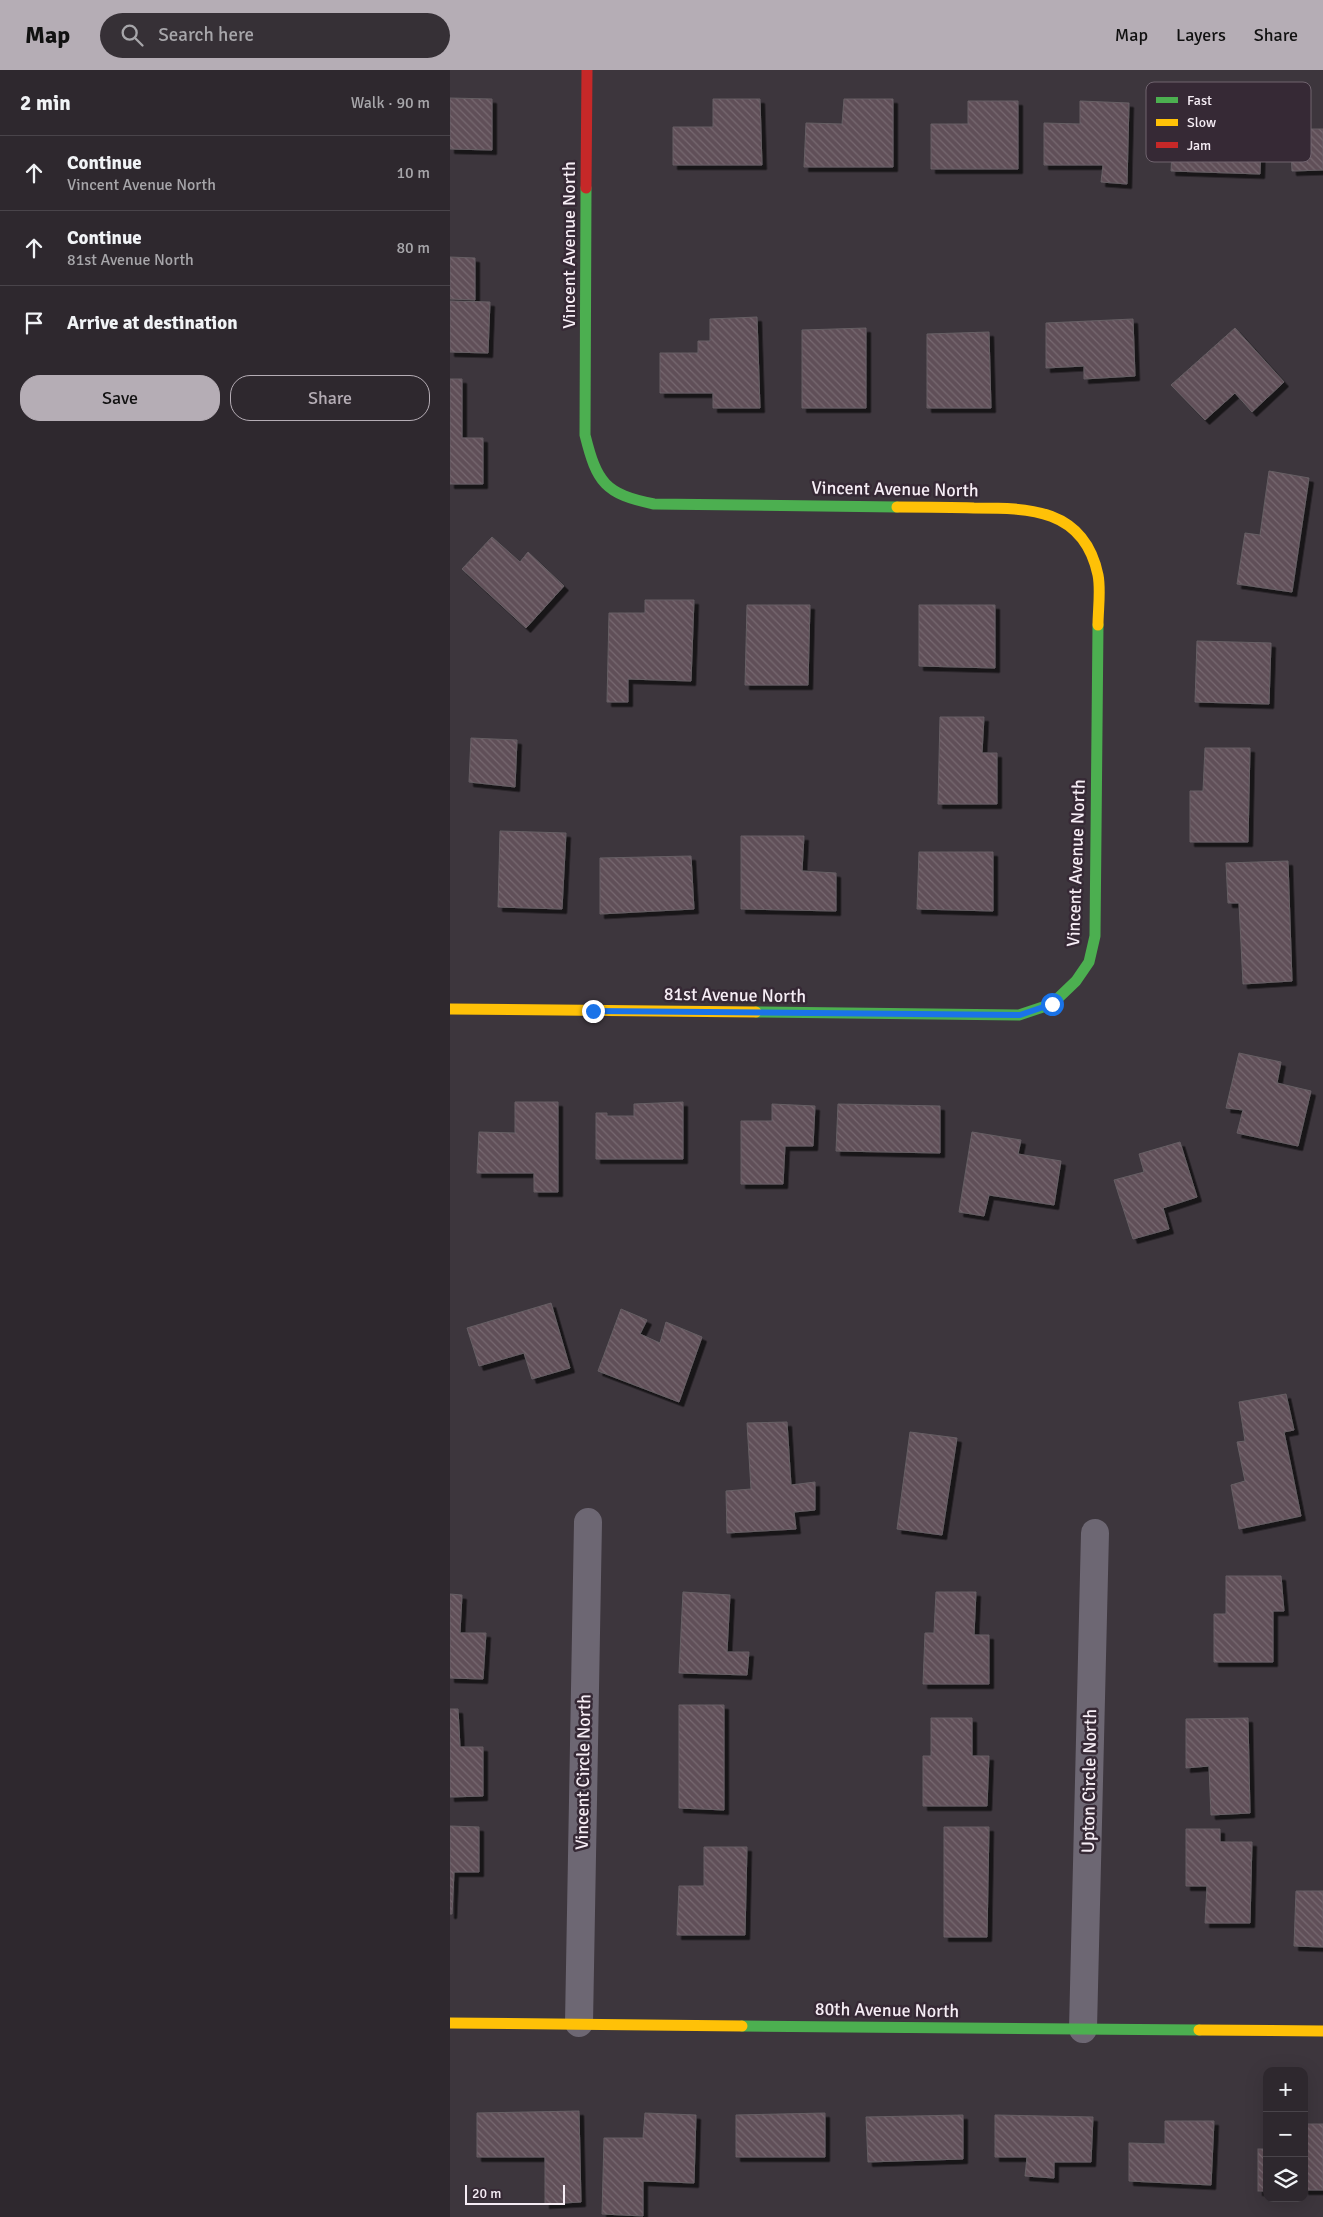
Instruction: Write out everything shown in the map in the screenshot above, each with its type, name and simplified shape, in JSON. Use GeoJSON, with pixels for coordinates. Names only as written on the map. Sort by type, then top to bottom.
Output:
{"type":"FeatureCollection","features":[{"type":"Feature","properties":{"kind":"street","name":"Vincent Avenue North"},"geometry":{"type":"LineString","coordinates":[[587,70],[585,435],[591,461],[603,484],[627,499],[654,504],[1020,508],[1046,512],[1070,525],[1089,548],[1098,576],[1095,936],[1089,962],[1076,981],[1052,1004],[1020,1015]]}},
{"type":"Feature","properties":{"kind":"street","name":"81st Avenue North"},"geometry":{"type":"LineString","coordinates":[[450,1009],[1020,1015]]}},
{"type":"Feature","properties":{"kind":"street","name":"Vincent Circle North"},"geometry":{"type":"LineString","coordinates":[[579,2023],[588,1522]]}},
{"type":"Feature","properties":{"kind":"street","name":"Upton Circle North"},"geometry":{"type":"LineString","coordinates":[[1083,2029],[1095,1533]]}},
{"type":"Feature","properties":{"kind":"street","name":"80th Avenue North"},"geometry":{"type":"LineString","coordinates":[[450,2022],[1323,2031]]}},
{"type":"Feature","properties":{"kind":"building"},"geometry":{"type":"Polygon","coordinates":[[[450,98],[492,99],[492,150],[450,149],[450,98]]]}},
{"type":"Feature","properties":{"kind":"building"},"geometry":{"type":"Polygon","coordinates":[[[713,99],[760,99],[762,165],[673,165],[673,127],[713,127],[713,99]]]}},
{"type":"Feature","properties":{"kind":"building"},"geometry":{"type":"Polygon","coordinates":[[[844,99],[893,99],[893,167],[804,167],[806,123],[842,124],[844,99]]]}},
{"type":"Feature","properties":{"kind":"building"},"geometry":{"type":"Polygon","coordinates":[[[968,101],[1018,101],[1018,169],[931,169],[931,124],[968,124],[968,101]]]}},
{"type":"Feature","properties":{"kind":"building"},"geometry":{"type":"Polygon","coordinates":[[[1080,101],[1129,103],[1127,184],[1101,182],[1103,165],[1044,165],[1044,123],[1080,124],[1080,101]]]}},
{"type":"Feature","properties":{"kind":"building"},"geometry":{"type":"Polygon","coordinates":[[[1311,129],[1323,129],[1323,170],[1292,171],[1292,162],[1311,162],[1311,129]]]}},
{"type":"Feature","properties":{"kind":"building"},"geometry":{"type":"Polygon","coordinates":[[[1171,162],[1260,162],[1260,174],[1171,171],[1171,162]]]}},
{"type":"Feature","properties":{"kind":"building"},"geometry":{"type":"Polygon","coordinates":[[[450,257],[475,258],[475,300],[450,299],[450,257]]]}},
{"type":"Feature","properties":{"kind":"building"},"geometry":{"type":"Polygon","coordinates":[[[450,301],[490,302],[488,353],[450,352],[450,301]]]}},
{"type":"Feature","properties":{"kind":"building"},"geometry":{"type":"Polygon","coordinates":[[[757,317],[760,408],[713,408],[713,393],[660,393],[660,353],[698,353],[698,341],[710,341],[710,319],[757,317]]]}},
{"type":"Feature","properties":{"kind":"building"},"geometry":{"type":"Polygon","coordinates":[[[1133,319],[1135,376],[1084,379],[1084,366],[1046,368],[1046,323],[1133,319]]]}},
{"type":"Feature","properties":{"kind":"building"},"geometry":{"type":"Polygon","coordinates":[[[866,328],[866,408],[802,408],[802,330],[866,328]]]}},
{"type":"Feature","properties":{"kind":"building"},"geometry":{"type":"Polygon","coordinates":[[[1235,328],[1284,382],[1252,412],[1235,393],[1205,420],[1171,385],[1235,328]]]}},
{"type":"Feature","properties":{"kind":"building"},"geometry":{"type":"Polygon","coordinates":[[[989,332],[991,408],[927,408],[927,334],[989,332]]]}},
{"type":"Feature","properties":{"kind":"building"},"geometry":{"type":"Polygon","coordinates":[[[450,379],[462,379],[462,438],[483,438],[483,484],[450,484],[450,379]]]}},
{"type":"Feature","properties":{"kind":"building"},"geometry":{"type":"Polygon","coordinates":[[[1269,471],[1309,478],[1292,592],[1237,584],[1245,533],[1260,535],[1269,471]]]}},
{"type":"Feature","properties":{"kind":"building"},"geometry":{"type":"Polygon","coordinates":[[[492,537],[520,562],[528,552],[564,586],[526,628],[462,569],[492,537]]]}},
{"type":"Feature","properties":{"kind":"building"},"geometry":{"type":"Polygon","coordinates":[[[645,600],[694,600],[691,681],[628,679],[628,702],[607,702],[609,613],[645,613],[645,600]]]}},
{"type":"Feature","properties":{"kind":"building"},"geometry":{"type":"Polygon","coordinates":[[[747,605],[810,605],[808,685],[745,685],[747,605]]]}},
{"type":"Feature","properties":{"kind":"building"},"geometry":{"type":"Polygon","coordinates":[[[919,605],[995,605],[995,668],[919,666],[919,605]]]}},
{"type":"Feature","properties":{"kind":"building"},"geometry":{"type":"Polygon","coordinates":[[[1197,641],[1271,643],[1269,704],[1195,702],[1197,641]]]}},
{"type":"Feature","properties":{"kind":"building"},"geometry":{"type":"Polygon","coordinates":[[[940,717],[984,717],[982,753],[997,753],[997,804],[938,804],[940,717]]]}},
{"type":"Feature","properties":{"kind":"building"},"geometry":{"type":"Polygon","coordinates":[[[471,738],[517,740],[515,787],[469,782],[471,738]]]}},
{"type":"Feature","properties":{"kind":"building"},"geometry":{"type":"Polygon","coordinates":[[[1205,748],[1250,748],[1248,842],[1190,842],[1190,791],[1203,791],[1205,748]]]}},
{"type":"Feature","properties":{"kind":"building"},"geometry":{"type":"Polygon","coordinates":[[[500,831],[566,833],[562,909],[498,907],[500,831]]]}},
{"type":"Feature","properties":{"kind":"building"},"geometry":{"type":"Polygon","coordinates":[[[741,836],[804,836],[802,871],[836,873],[836,911],[741,909],[741,836]]]}},
{"type":"Feature","properties":{"kind":"building"},"geometry":{"type":"Polygon","coordinates":[[[919,852],[993,852],[993,911],[917,909],[919,852]]]}},
{"type":"Feature","properties":{"kind":"building"},"geometry":{"type":"Polygon","coordinates":[[[691,856],[694,909],[600,914],[600,858],[691,856]]]}},
{"type":"Feature","properties":{"kind":"building"},"geometry":{"type":"Polygon","coordinates":[[[1288,861],[1292,981],[1243,984],[1239,903],[1228,903],[1226,863],[1288,861]]]}},
{"type":"Feature","properties":{"kind":"building"},"geometry":{"type":"Polygon","coordinates":[[[1239,1053],[1281,1062],[1277,1083],[1311,1091],[1298,1146],[1237,1133],[1243,1110],[1226,1108],[1239,1053]]]}},
{"type":"Feature","properties":{"kind":"building"},"geometry":{"type":"Polygon","coordinates":[[[515,1102],[558,1102],[558,1192],[534,1192],[534,1173],[477,1173],[479,1132],[515,1133],[515,1102]]]}},
{"type":"Feature","properties":{"kind":"building"},"geometry":{"type":"Polygon","coordinates":[[[683,1102],[683,1159],[596,1159],[596,1113],[607,1113],[607,1116],[634,1116],[634,1104],[683,1102]]]}},
{"type":"Feature","properties":{"kind":"building"},"geometry":{"type":"Polygon","coordinates":[[[772,1104],[815,1106],[813,1146],[785,1146],[783,1184],[741,1184],[741,1121],[772,1121],[772,1104]]]}},
{"type":"Feature","properties":{"kind":"building"},"geometry":{"type":"Polygon","coordinates":[[[838,1104],[940,1106],[940,1153],[836,1151],[838,1104]]]}},
{"type":"Feature","properties":{"kind":"building"},"geometry":{"type":"Polygon","coordinates":[[[972,1132],[1021,1140],[1018,1154],[1061,1161],[1054,1205],[989,1195],[984,1216],[959,1212],[972,1132]]]}},
{"type":"Feature","properties":{"kind":"building"},"geometry":{"type":"Polygon","coordinates":[[[1180,1142],[1197,1197],[1163,1208],[1169,1229],[1133,1239],[1114,1180],[1144,1172],[1139,1154],[1180,1142]]]}},
{"type":"Feature","properties":{"kind":"building"},"geometry":{"type":"Polygon","coordinates":[[[551,1303],[570,1368],[532,1379],[524,1353],[479,1366],[467,1328],[551,1303]]]}},
{"type":"Feature","properties":{"kind":"building"},"geometry":{"type":"Polygon","coordinates":[[[621,1309],[647,1320],[640,1334],[660,1343],[666,1322],[702,1337],[679,1402],[598,1371],[621,1309]]]}},
{"type":"Feature","properties":{"kind":"building"},"geometry":{"type":"Polygon","coordinates":[[[1286,1394],[1294,1430],[1284,1432],[1301,1516],[1239,1529],[1231,1485],[1245,1481],[1237,1442],[1245,1441],[1239,1402],[1286,1394]]]}},
{"type":"Feature","properties":{"kind":"building"},"geometry":{"type":"Polygon","coordinates":[[[787,1422],[791,1485],[815,1482],[815,1510],[794,1512],[796,1529],[727,1533],[726,1491],[751,1489],[747,1423],[787,1422]]]}},
{"type":"Feature","properties":{"kind":"building"},"geometry":{"type":"Polygon","coordinates":[[[910,1432],[957,1438],[942,1535],[897,1529],[910,1432]]]}},
{"type":"Feature","properties":{"kind":"building"},"geometry":{"type":"Polygon","coordinates":[[[1226,1576],[1281,1576],[1284,1611],[1273,1611],[1273,1662],[1214,1662],[1214,1614],[1226,1614],[1226,1576]]]}},
{"type":"Feature","properties":{"kind":"building"},"geometry":{"type":"Polygon","coordinates":[[[683,1592],[730,1595],[727,1652],[749,1652],[747,1675],[679,1673],[683,1592]]]}},
{"type":"Feature","properties":{"kind":"building"},"geometry":{"type":"Polygon","coordinates":[[[936,1592],[976,1592],[974,1635],[989,1635],[989,1684],[923,1684],[925,1633],[934,1633],[936,1592]]]}},
{"type":"Feature","properties":{"kind":"building"},"geometry":{"type":"Polygon","coordinates":[[[450,1594],[462,1595],[460,1633],[486,1633],[483,1679],[450,1678],[450,1594]]]}},
{"type":"Feature","properties":{"kind":"building"},"geometry":{"type":"Polygon","coordinates":[[[679,1705],[724,1705],[724,1810],[679,1808],[679,1705]]]}},
{"type":"Feature","properties":{"kind":"building"},"geometry":{"type":"Polygon","coordinates":[[[450,1709],[458,1709],[460,1747],[483,1747],[483,1796],[450,1797],[450,1709]]]}},
{"type":"Feature","properties":{"kind":"building"},"geometry":{"type":"Polygon","coordinates":[[[931,1718],[972,1718],[972,1756],[989,1756],[987,1806],[923,1806],[923,1756],[931,1756],[931,1718]]]}},
{"type":"Feature","properties":{"kind":"building"},"geometry":{"type":"Polygon","coordinates":[[[1248,1718],[1250,1813],[1211,1815],[1209,1766],[1186,1768],[1186,1719],[1248,1718]]]}},
{"type":"Feature","properties":{"kind":"building"},"geometry":{"type":"Polygon","coordinates":[[[450,1826],[479,1827],[479,1872],[454,1872],[452,1914],[450,1914],[450,1826]]]}},
{"type":"Feature","properties":{"kind":"building"},"geometry":{"type":"Polygon","coordinates":[[[944,1827],[989,1827],[987,1937],[944,1937],[944,1827]]]}},
{"type":"Feature","properties":{"kind":"building"},"geometry":{"type":"Polygon","coordinates":[[[1186,1829],[1220,1829],[1220,1842],[1252,1842],[1250,1923],[1205,1923],[1207,1886],[1186,1886],[1186,1829]]]}},
{"type":"Feature","properties":{"kind":"building"},"geometry":{"type":"Polygon","coordinates":[[[704,1847],[747,1847],[745,1935],[677,1935],[679,1886],[704,1886],[704,1847]]]}},
{"type":"Feature","properties":{"kind":"building"},"geometry":{"type":"Polygon","coordinates":[[[1296,1891],[1323,1891],[1323,1947],[1294,1946],[1296,1891]]]}},
{"type":"Feature","properties":{"kind":"building"},"geometry":{"type":"Polygon","coordinates":[[[579,2111],[581,2202],[545,2204],[545,2157],[477,2157],[477,2113],[579,2111]]]}},
{"type":"Feature","properties":{"kind":"building"},"geometry":{"type":"Polygon","coordinates":[[[645,2113],[696,2115],[694,2183],[643,2181],[643,2216],[602,2214],[604,2138],[643,2138],[645,2113]]]}},
{"type":"Feature","properties":{"kind":"building"},"geometry":{"type":"Polygon","coordinates":[[[825,2113],[825,2157],[736,2157],[736,2115],[825,2113]]]}},
{"type":"Feature","properties":{"kind":"building"},"geometry":{"type":"Polygon","coordinates":[[[963,2115],[963,2159],[868,2162],[866,2117],[963,2115]]]}},
{"type":"Feature","properties":{"kind":"building"},"geometry":{"type":"Polygon","coordinates":[[[995,2115],[1093,2117],[1091,2162],[1054,2162],[1054,2178],[1025,2176],[1027,2157],[995,2157],[995,2115]]]}},
{"type":"Feature","properties":{"kind":"building"},"geometry":{"type":"Polygon","coordinates":[[[1165,2121],[1214,2121],[1211,2185],[1129,2181],[1129,2143],[1165,2144],[1165,2121]]]}},
{"type":"Feature","properties":{"kind":"building"},"geometry":{"type":"Polygon","coordinates":[[[1308,2124],[1323,2124],[1323,2190],[1308,2190],[1308,2124]]]}},
{"type":"Feature","properties":{"kind":"building"},"geometry":{"type":"Polygon","coordinates":[[[1258,2149],[1263,2149],[1263,2191],[1258,2191],[1258,2149]]]}},
{"type":"Feature","properties":{"kind":"traffic: fast"},"geometry":{"type":"LineString","coordinates":[[586,188],[585,435],[594,465],[606,484],[624,496],[654,504],[897,507]]}},
{"type":"Feature","properties":{"kind":"traffic: fast"},"geometry":{"type":"LineString","coordinates":[[756,1012],[1019,1015],[1052,1004],[1076,981],[1089,962],[1095,936],[1098,625]]}},
{"type":"Feature","properties":{"kind":"traffic: fast"},"geometry":{"type":"LineString","coordinates":[[742,2026],[1199,2030]]}},
{"type":"Feature","properties":{"kind":"traffic: slow"},"geometry":{"type":"LineString","coordinates":[[897,507],[1015,509],[1051,516],[1067,524],[1080,536],[1091,553],[1098,575],[1098,625]]}},
{"type":"Feature","properties":{"kind":"traffic: slow"},"geometry":{"type":"LineString","coordinates":[[450,1009],[756,1012]]}},
{"type":"Feature","properties":{"kind":"traffic: slow"},"geometry":{"type":"LineString","coordinates":[[450,2023],[742,2026]]}},
{"type":"Feature","properties":{"kind":"traffic: slow"},"geometry":{"type":"LineString","coordinates":[[1199,2030],[1323,2031]]}},
{"type":"Feature","properties":{"kind":"traffic: jam"},"geometry":{"type":"LineString","coordinates":[[586,188],[587,70]]}},
{"type":"Feature","properties":{"kind":"route"},"geometry":{"type":"LineString","coordinates":[[593,1011],[1020,1015],[1052,1004]]}}]}
